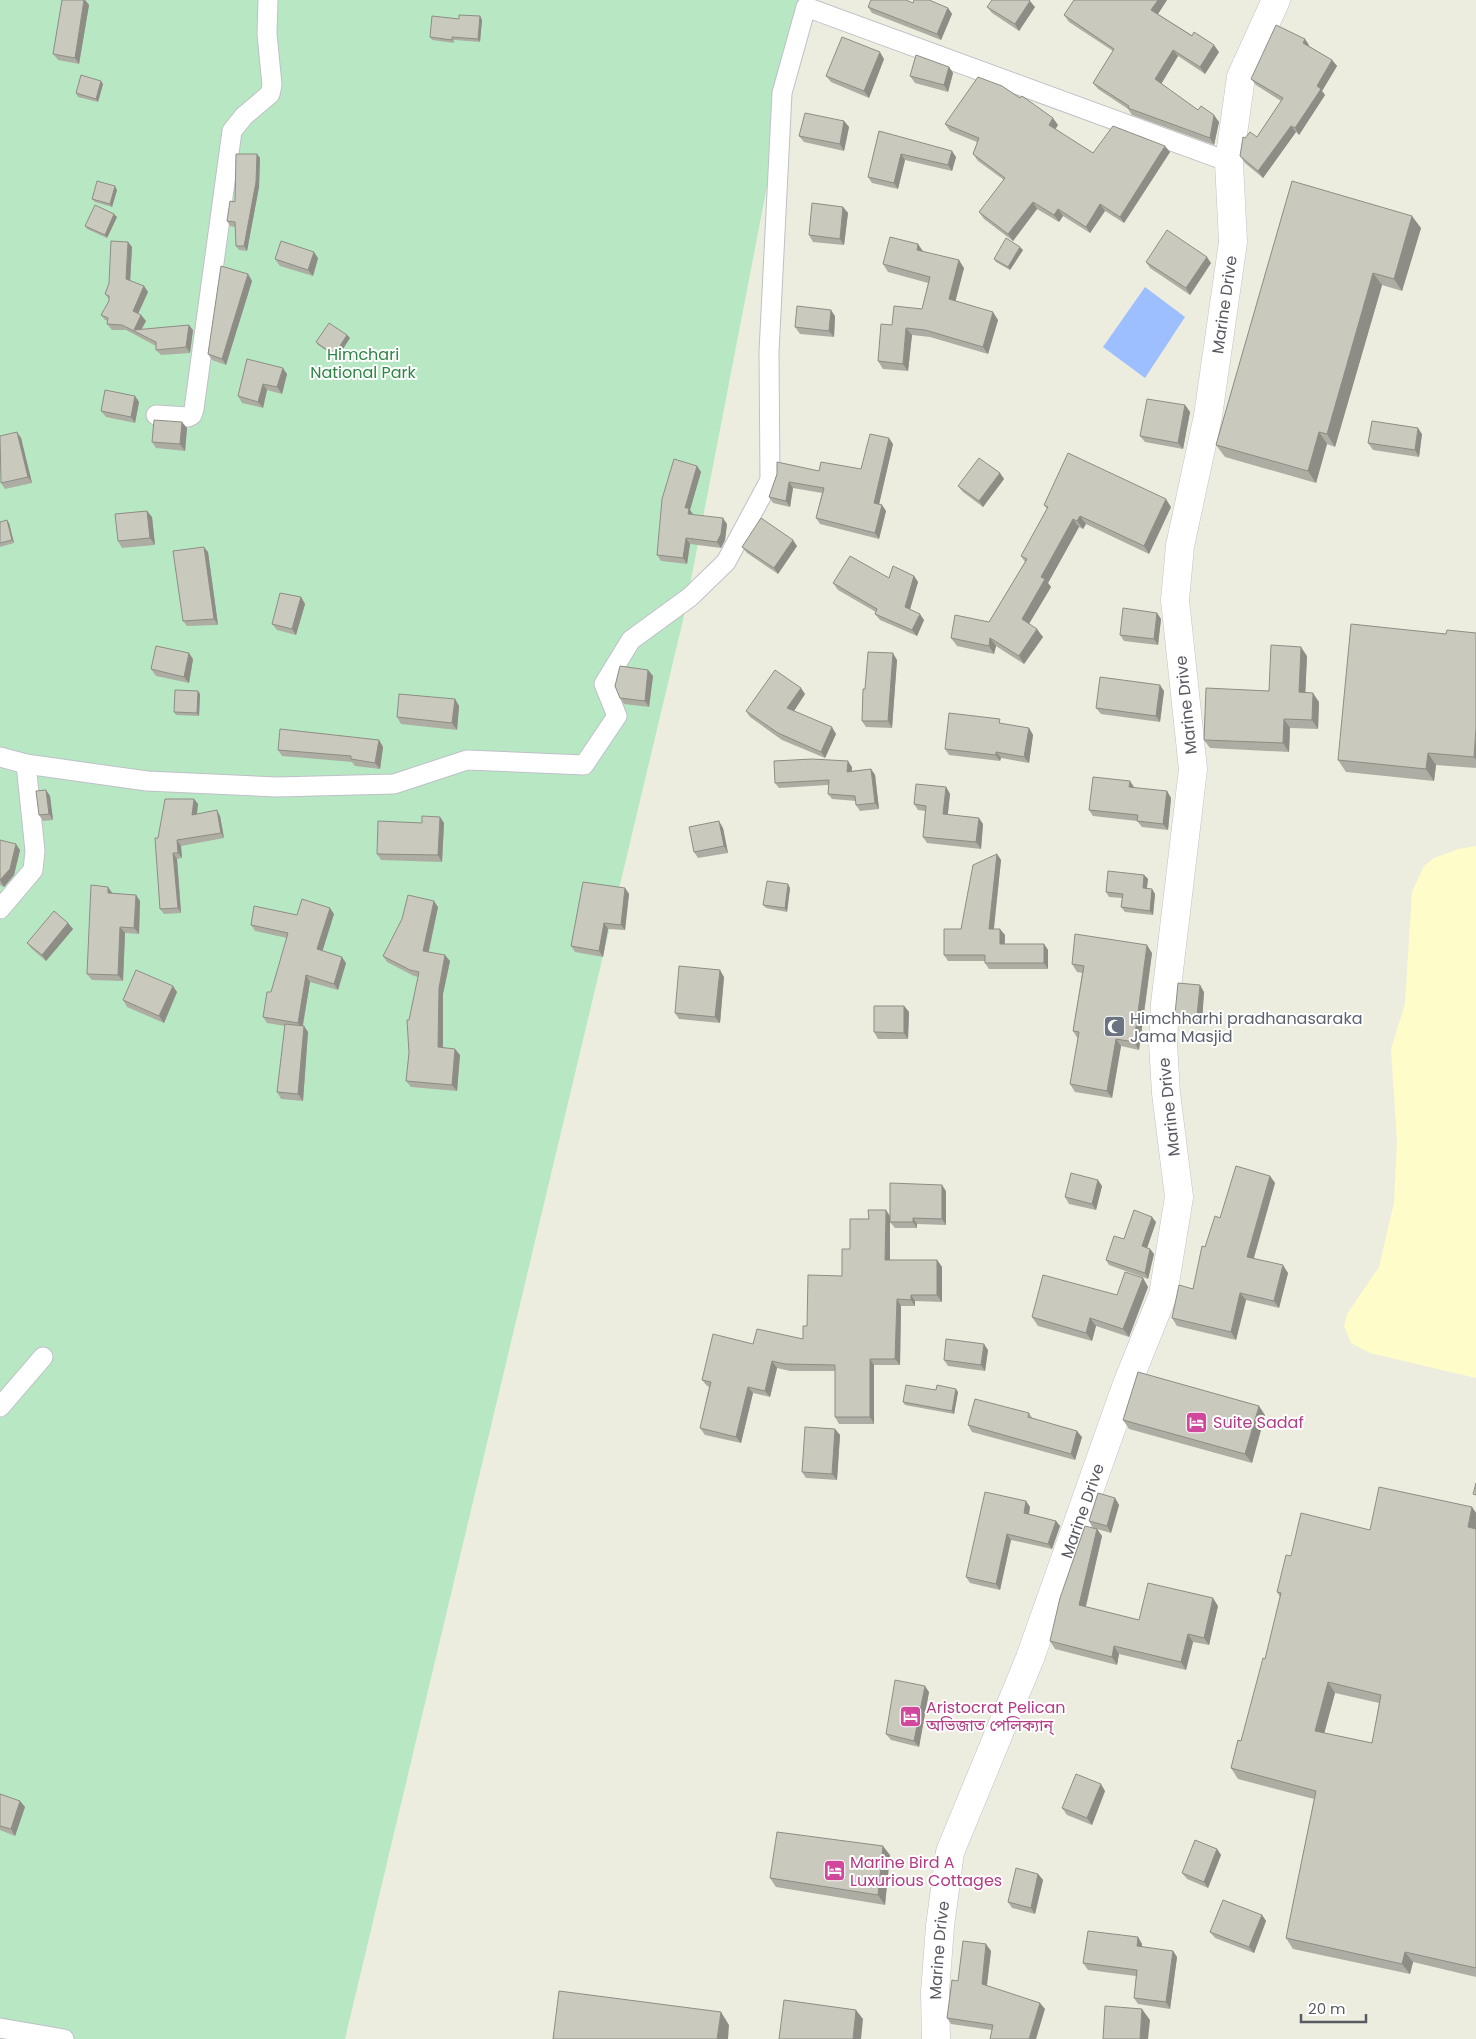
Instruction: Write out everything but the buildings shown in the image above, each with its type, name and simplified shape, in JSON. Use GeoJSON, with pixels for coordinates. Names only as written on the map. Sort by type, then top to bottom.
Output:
{"type":"FeatureCollection","features":[{"type":"Feature","properties":{"kind":"main road","name":"Marine Drive"},"geometry":{"type":"LineString","coordinates":[[936,2039],[935,1992],[940,1926],[950,1852],[1030,1658],[1127,1384],[1163,1295],[1179,1197],[1166,1093],[1163,1043],[1165,1004],[1193,769],[1174,600],[1180,546],[1208,416],[1233,242],[1230,162],[1241,77],[1276,0]]}},
{"type":"Feature","properties":{"kind":"street"},"geometry":{"type":"LineString","coordinates":[[156,415],[188,418],[192,415],[194,409],[232,131],[244,116],[270,94],[272,85],[267,34],[268,0]]}},
{"type":"Feature","properties":{"kind":"street"},"geometry":{"type":"LineString","coordinates":[[0,757],[26,764],[147,781],[277,786],[394,784],[467,760],[584,765],[617,716],[604,684],[631,640],[690,597],[726,562],[770,480],[769,352],[782,93],[806,7],[1230,162]]}},
{"type":"Feature","properties":{"kind":"street"},"geometry":{"type":"LineString","coordinates":[[0,909],[33,870],[35,851],[26,764]]}},
{"type":"Feature","properties":{"kind":"street"},"geometry":{"type":"LineString","coordinates":[[0,1407],[43,1356]]}},
{"type":"Feature","properties":{"kind":"street"},"geometry":{"type":"LineString","coordinates":[[0,2028],[64,2039]]}},
{"type":"Feature","properties":{"kind":"green space","name":"Himchari National Park"},"geometry":{"type":"Polygon","coordinates":[[[0,0],[803,0],[684,616],[345,2039],[0,2039],[0,0]]]}},
{"type":"Feature","properties":{"kind":"sand"},"geometry":{"type":"Polygon","coordinates":[[[1476,846],[1476,1378],[1370,1353],[1351,1343],[1344,1326],[1347,1314],[1379,1267],[1394,1203],[1397,1141],[1391,1049],[1405,1004],[1412,892],[1424,866],[1434,858],[1459,849],[1476,846]]]}},
{"type":"Feature","properties":{"kind":"water"},"geometry":{"type":"Polygon","coordinates":[[[1145,287],[1185,317],[1145,378],[1103,347],[1145,287]]]}},
{"type":"Feature","properties":{"kind":"place","name":"Himchharhi pradhanasaraka Jama Masjid"},"geometry":{"type":"Point","coordinates":[1114,1027]}},
{"type":"Feature","properties":{"kind":"place","name":"Suite Sadaf"},"geometry":{"type":"Point","coordinates":[1197,1422]}},
{"type":"Feature","properties":{"kind":"place","name":"Aristocrat Pelican অভিজাত পেলিক্যান্"},"geometry":{"type":"Point","coordinates":[910,1716]}},
{"type":"Feature","properties":{"kind":"place","name":"Marine Bird A Luxurious Cottages"},"geometry":{"type":"Point","coordinates":[834,1871]}}]}
